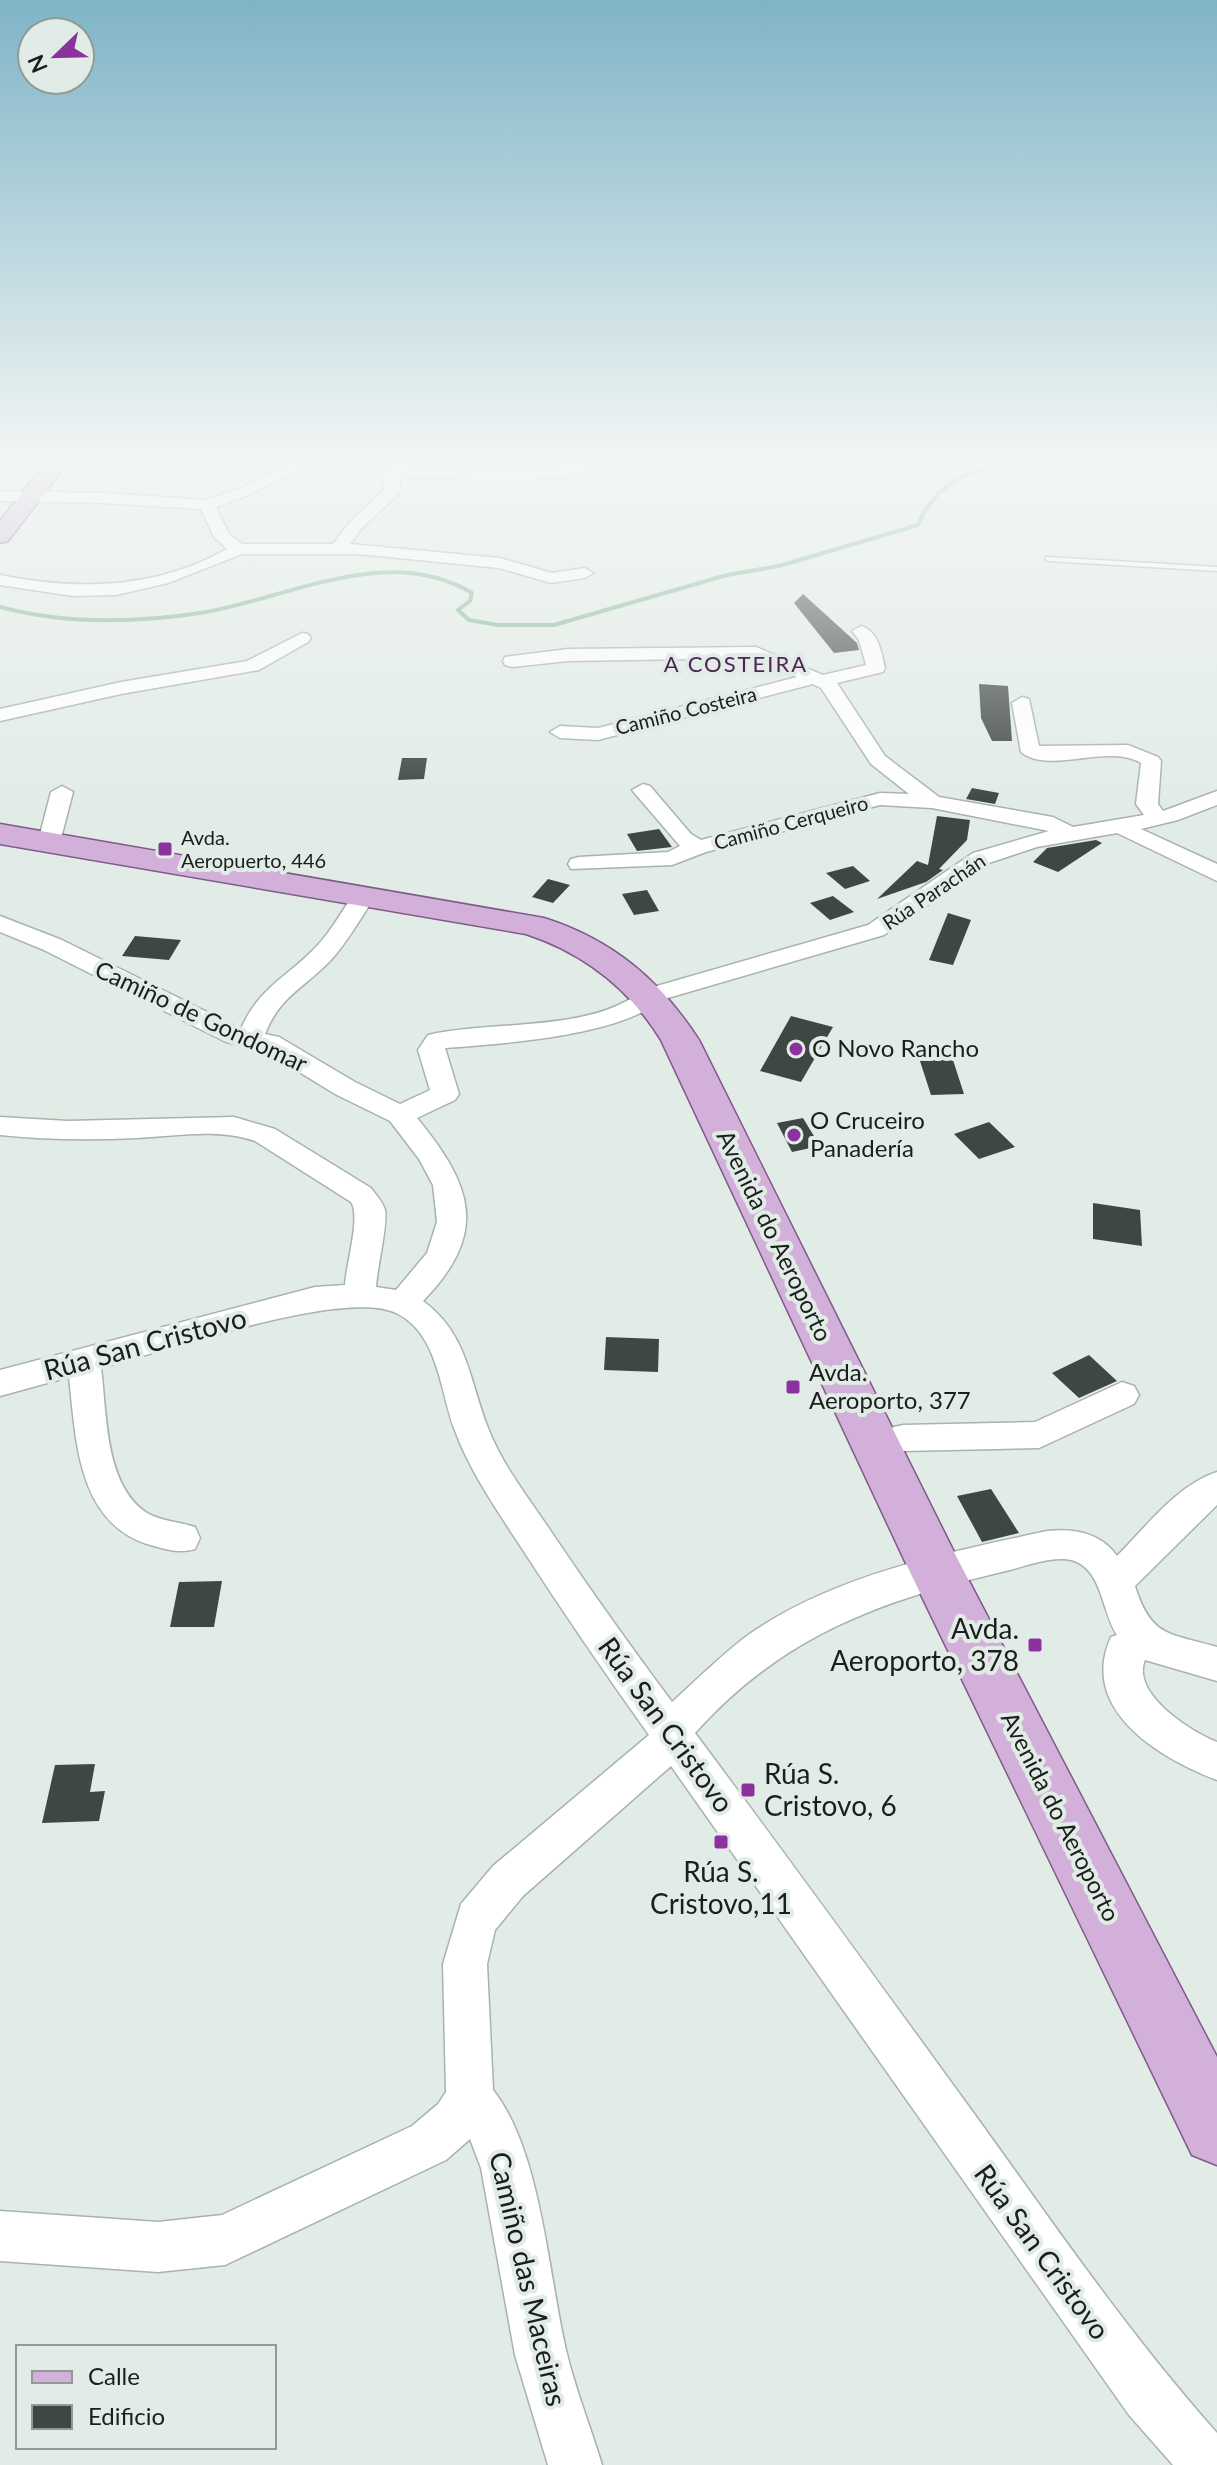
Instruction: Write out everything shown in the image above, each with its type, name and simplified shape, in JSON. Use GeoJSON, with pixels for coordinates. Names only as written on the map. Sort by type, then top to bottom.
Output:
{"type":"FeatureCollection","features":[{"type":"Feature","properties":{"kind":"main road","name":"Avenida do Aeroporto"},"geometry":{"type":"LineString","coordinates":[[0,834],[489,915],[548,929],[587,947],[652,995],[680,1040],[937,1572],[1217,2130]]}},
{"type":"Feature","properties":{"kind":"street"},"geometry":{"type":"LineString","coordinates":[[0,580],[64,592],[143,587],[176,576]]}},
{"type":"Feature","properties":{"kind":"street"},"geometry":{"type":"LineString","coordinates":[[544,576],[564,576]]}},
{"type":"Feature","properties":{"kind":"street","name":"Camiño Costeira"},"geometry":{"type":"LineString","coordinates":[[560,732],[598,734],[876,668],[868,638],[861,631]]}},
{"type":"Feature","properties":{"kind":"street"},"geometry":{"type":"LineString","coordinates":[[0,715],[121,688],[252,666],[302,638]]}},
{"type":"Feature","properties":{"kind":"street","name":"Camiño Costeira"},"geometry":{"type":"LineString","coordinates":[[512,661],[568,655],[745,651],[764,654],[828,684],[878,760],[932,802],[1053,824],[1069,833]]}},
{"type":"Feature","properties":{"kind":"street"},"geometry":{"type":"LineString","coordinates":[[1022,703],[1028,748],[1033,752],[1113,752],[1146,756],[1151,761],[1147,804],[1158,819]]}},
{"type":"Feature","properties":{"kind":"street","name":"Camiño Cerqueiro"},"geometry":{"type":"LineString","coordinates":[[643,790],[683,839],[698,847]]}},
{"type":"Feature","properties":{"kind":"street"},"geometry":{"type":"LineString","coordinates":[[49,842],[62,792]]}},
{"type":"Feature","properties":{"kind":"street","name":"Rúa Parachán"},"geometry":{"type":"LineString","coordinates":[[652,995],[876,930],[903,916],[977,859],[1038,839],[1158,819],[1217,797]]}},
{"type":"Feature","properties":{"kind":"street","name":"Camiño Cerqueiro"},"geometry":{"type":"LineString","coordinates":[[579,864],[672,858],[698,847],[880,799],[932,802]]}},
{"type":"Feature","properties":{"kind":"street"},"geometry":{"type":"LineString","coordinates":[[1121,826],[1135,836],[1186,856],[1217,874]]}},
{"type":"Feature","properties":{"kind":"street"},"geometry":{"type":"LineString","coordinates":[[250,1039],[258,1019],[271,1000],[284,985],[322,955],[365,894]]}},
{"type":"Feature","properties":{"kind":"street","name":"Camiño de Gondomar"},"geometry":{"type":"LineString","coordinates":[[0,923],[53,945],[217,1028],[277,1046],[345,1088],[400,1115],[437,1162],[448,1184],[454,1219],[449,1238],[429,1277],[403,1302]]}},
{"type":"Feature","properties":{"kind":"street"},"geometry":{"type":"LineString","coordinates":[[400,1115],[445,1094],[431,1050],[437,1041],[511,1035],[589,1021],[638,1007],[652,995]]}},
{"type":"Feature","properties":{"kind":"street"},"geometry":{"type":"LineString","coordinates":[[0,1126],[34,1131],[214,1125],[243,1127],[265,1135],[361,1195],[370,1207],[371,1220],[362,1259],[360,1296]]}},
{"type":"Feature","properties":{"kind":"street","name":"Rúa San Cristovo"},"geometry":{"type":"LineString","coordinates":[[0,1383],[315,1298],[360,1296],[403,1302],[427,1320],[443,1340],[471,1429],[489,1468],[591,1623],[673,1733],[1098,2330],[1148,2396],[1209,2465]]}},
{"type":"Feature","properties":{"kind":"street"},"geometry":{"type":"LineString","coordinates":[[84,1361],[101,1477],[112,1502],[134,1523],[182,1538]]}},
{"type":"Feature","properties":{"kind":"street"},"geometry":{"type":"LineString","coordinates":[[875,1444],[903,1438],[1039,1435],[1122,1395]]}},
{"type":"Feature","properties":{"kind":"street"},"geometry":{"type":"LineString","coordinates":[[1115,1582],[1195,1502],[1217,1486]]}},
{"type":"Feature","properties":{"kind":"street"},"geometry":{"type":"LineString","coordinates":[[0,2236],[158,2247],[225,2240],[429,2143],[455,2121],[470,2098],[465,1964],[476,1919],[508,1881],[663,1748],[682,1718],[774,1638],[832,1609],[909,1579],[1047,1546],[1070,1544],[1095,1554],[1115,1582],[1125,1615],[1145,1643]]}},
{"type":"Feature","properties":{"kind":"street"},"geometry":{"type":"LineString","coordinates":[[1217,1664],[1145,1643],[1125,1649],[1122,1681],[1137,1709],[1187,1749],[1217,1761]]}},
{"type":"Feature","properties":{"kind":"street","name":"Camiño das Maceiras"},"geometry":{"type":"LineString","coordinates":[[470,2098],[487,2120],[505,2168],[541,2355],[575,2465]]}},
{"type":"Feature","properties":{"kind":"building"},"geometry":{"type":"Polygon","coordinates":[[[803,594],[857,643],[859,650],[834,653],[794,603],[803,594]]]}},
{"type":"Feature","properties":{"kind":"building"},"geometry":{"type":"Polygon","coordinates":[[[979,684],[1008,686],[1012,741],[992,741],[981,718],[979,684]]]}},
{"type":"Feature","properties":{"kind":"building"},"geometry":{"type":"Polygon","coordinates":[[[402,758],[427,758],[424,779],[398,780],[402,758]]]}},
{"type":"Feature","properties":{"kind":"building"},"geometry":{"type":"Polygon","coordinates":[[[972,788],[999,793],[995,804],[966,799],[972,788]]]}},
{"type":"Feature","properties":{"kind":"building"},"geometry":{"type":"Polygon","coordinates":[[[937,816],[970,820],[967,840],[939,869],[943,870],[926,882],[877,899],[917,861],[928,865],[937,816]]]}},
{"type":"Feature","properties":{"kind":"building"},"geometry":{"type":"Polygon","coordinates":[[[659,829],[672,847],[637,851],[627,834],[659,829]]]}},
{"type":"Feature","properties":{"kind":"building"},"geometry":{"type":"Polygon","coordinates":[[[1096,840],[1102,843],[1058,872],[1033,862],[1047,848],[1096,840]]]}},
{"type":"Feature","properties":{"kind":"building"},"geometry":{"type":"Polygon","coordinates":[[[853,866],[870,881],[845,889],[826,873],[853,866]]]}},
{"type":"Feature","properties":{"kind":"building"},"geometry":{"type":"Polygon","coordinates":[[[548,879],[570,885],[553,903],[532,897],[548,879]]]}},
{"type":"Feature","properties":{"kind":"building"},"geometry":{"type":"Polygon","coordinates":[[[647,890],[659,911],[634,915],[622,894],[647,890]]]}},
{"type":"Feature","properties":{"kind":"building"},"geometry":{"type":"Polygon","coordinates":[[[833,896],[854,912],[830,920],[810,903],[833,896]]]}},
{"type":"Feature","properties":{"kind":"building"},"geometry":{"type":"Polygon","coordinates":[[[948,913],[971,920],[953,965],[929,960],[948,913]]]}},
{"type":"Feature","properties":{"kind":"building"},"geometry":{"type":"Polygon","coordinates":[[[135,936],[181,940],[169,960],[122,956],[135,936]]]}},
{"type":"Feature","properties":{"kind":"building","name":"O Novo Rancho"},"geometry":{"type":"Polygon","coordinates":[[[791,1016],[833,1027],[801,1082],[760,1071],[791,1016]]]}},
{"type":"Feature","properties":{"kind":"building"},"geometry":{"type":"Polygon","coordinates":[[[952,1057],[964,1094],[931,1095],[919,1058],[952,1057]]]}},
{"type":"Feature","properties":{"kind":"building"},"geometry":{"type":"Polygon","coordinates":[[[803,1118],[820,1146],[792,1152],[777,1123],[803,1118]]]}},
{"type":"Feature","properties":{"kind":"building"},"geometry":{"type":"Polygon","coordinates":[[[989,1122],[1015,1147],[979,1159],[954,1134],[989,1122]]]}},
{"type":"Feature","properties":{"kind":"building"},"geometry":{"type":"Polygon","coordinates":[[[1093,1203],[1140,1210],[1142,1246],[1093,1239],[1093,1203]]]}},
{"type":"Feature","properties":{"kind":"building"},"geometry":{"type":"Polygon","coordinates":[[[606,1337],[659,1339],[658,1372],[604,1370],[606,1337]]]}},
{"type":"Feature","properties":{"kind":"building"},"geometry":{"type":"Polygon","coordinates":[[[1089,1355],[1117,1381],[1079,1398],[1052,1373],[1089,1355]]]}},
{"type":"Feature","properties":{"kind":"building"},"geometry":{"type":"Polygon","coordinates":[[[991,1489],[1019,1533],[982,1542],[957,1496],[991,1489]]]}},
{"type":"Feature","properties":{"kind":"building"},"geometry":{"type":"Polygon","coordinates":[[[222,1581],[214,1627],[170,1627],[179,1582],[222,1581]]]}},
{"type":"Feature","properties":{"kind":"building"},"geometry":{"type":"Polygon","coordinates":[[[95,1764],[90,1792],[105,1791],[99,1821],[42,1823],[55,1765],[95,1764]]]}},
{"type":"Feature","properties":{"kind":"waterway"},"geometry":{"type":"LineString","coordinates":[[0,607],[77,619],[155,618],[206,612],[353,576]]}},
{"type":"Feature","properties":{"kind":"waterway"},"geometry":{"type":"LineString","coordinates":[[424,576],[440,579],[472,593],[470,601],[458,610],[469,620],[498,625],[554,625],[723,576]]}},
{"type":"Feature","properties":{"kind":"place","name":"Avda. Aeropuerto, 446"},"geometry":{"type":"Point","coordinates":[165,849]}},
{"type":"Feature","properties":{"kind":"place","name":"O Novo Rancho"},"geometry":{"type":"Point","coordinates":[796,1049]}},
{"type":"Feature","properties":{"kind":"place","name":"O Cruceiro Panadería"},"geometry":{"type":"Point","coordinates":[794,1135]}},
{"type":"Feature","properties":{"kind":"place","name":"Avda. Aeroporto, 377"},"geometry":{"type":"Point","coordinates":[793,1387]}},
{"type":"Feature","properties":{"kind":"place","name":"Avda. Aeroporto, 378"},"geometry":{"type":"Point","coordinates":[1035,1645]}},
{"type":"Feature","properties":{"kind":"place","name":"Rúa S. Cristovo, 6"},"geometry":{"type":"Point","coordinates":[748,1790]}},
{"type":"Feature","properties":{"kind":"place","name":"Rúa S. Cristovo,11"},"geometry":{"type":"Point","coordinates":[721,1842]}},
{"type":"Feature","properties":{"kind":"district","name":"A COSTEIRA"},"geometry":{"type":"Point","coordinates":[736,664]}}]}
